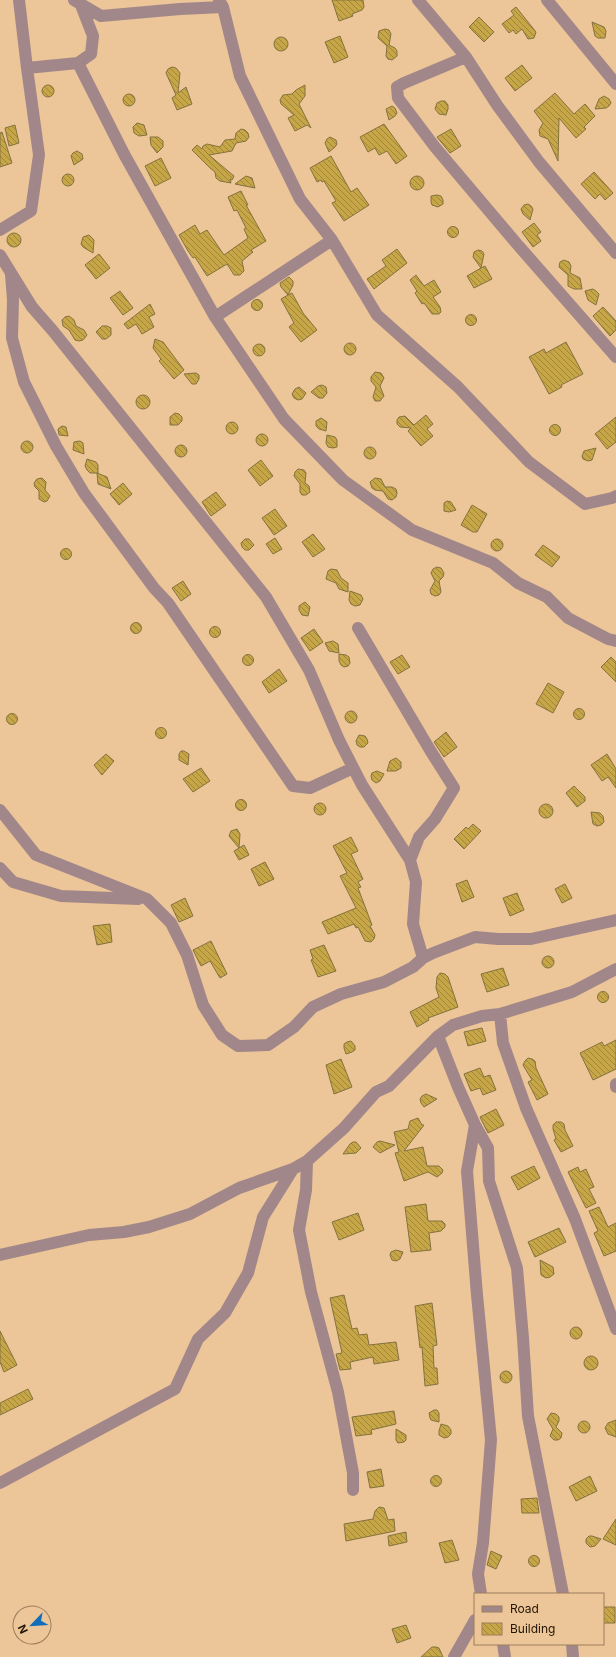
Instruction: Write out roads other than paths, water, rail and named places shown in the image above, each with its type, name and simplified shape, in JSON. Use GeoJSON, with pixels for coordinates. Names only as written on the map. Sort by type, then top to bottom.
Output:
{"type":"FeatureCollection","features":[{"type":"Feature","properties":{"kind":"street"},"geometry":{"type":"LineString","coordinates":[[0,230],[31,211],[38,155],[19,0]]}},
{"type":"Feature","properties":{"kind":"street"},"geometry":{"type":"LineString","coordinates":[[418,0],[466,57],[497,105],[539,162],[616,253]]}},
{"type":"Feature","properties":{"kind":"street"},"geometry":{"type":"LineString","coordinates":[[547,0],[616,84]]}},
{"type":"Feature","properties":{"kind":"street"},"geometry":{"type":"LineString","coordinates":[[27,68],[78,63],[91,54],[92,36],[77,3]]}},
{"type":"Feature","properties":{"kind":"street"},"geometry":{"type":"LineString","coordinates":[[77,3],[101,16],[221,4],[240,76],[300,199],[332,240],[377,315],[458,387],[529,462],[585,504],[616,496]]}},
{"type":"Feature","properties":{"kind":"street"},"geometry":{"type":"LineString","coordinates":[[466,57],[404,83],[397,88],[398,98],[440,153],[616,357]]}},
{"type":"Feature","properties":{"kind":"street"},"geometry":{"type":"LineString","coordinates":[[78,63],[124,154],[215,317],[284,419],[342,480],[412,530],[492,563],[518,583],[547,597],[568,618],[608,639],[616,641]]}},
{"type":"Feature","properties":{"kind":"street"},"geometry":{"type":"LineString","coordinates":[[215,317],[332,240]]}},
{"type":"Feature","properties":{"kind":"street"},"geometry":{"type":"LineString","coordinates":[[0,255],[32,307],[63,343],[266,597],[310,670],[353,768],[410,860],[416,882],[413,924],[423,958]]}},
{"type":"Feature","properties":{"kind":"street"},"geometry":{"type":"LineString","coordinates":[[11,271],[13,300],[12,338],[24,382],[56,446],[84,493],[154,588],[168,603],[293,786],[310,788],[353,768]]}},
{"type":"Feature","properties":{"kind":"street"},"geometry":{"type":"LineString","coordinates":[[358,628],[454,788],[435,819],[419,837],[410,860]]}},
{"type":"Feature","properties":{"kind":"street"},"geometry":{"type":"LineString","coordinates":[[0,810],[36,855],[147,899],[171,923],[187,955],[203,1005],[222,1035],[238,1046],[268,1045],[294,1026],[312,1007],[341,994],[384,982],[413,966],[432,953],[475,937],[531,940],[616,920]]}},
{"type":"Feature","properties":{"kind":"street"},"geometry":{"type":"LineString","coordinates":[[0,868],[13,882],[61,896],[147,899]]}},
{"type":"Feature","properties":{"kind":"street"},"geometry":{"type":"LineString","coordinates":[[0,1255],[89,1235],[124,1232],[149,1227],[190,1214],[240,1188],[293,1168],[307,1161],[344,1128],[376,1092],[389,1086],[438,1036],[453,1025],[482,1016],[500,1014],[572,992],[616,970]]}},
{"type":"Feature","properties":{"kind":"street"},"geometry":{"type":"LineString","coordinates":[[500,1014],[503,1043],[526,1108],[574,1219],[616,1329]]}},
{"type":"Feature","properties":{"kind":"street"},"geometry":{"type":"LineString","coordinates":[[438,1036],[458,1087],[475,1125],[488,1148],[490,1181],[517,1268],[528,1416],[562,1593]]}},
{"type":"Feature","properties":{"kind":"street"},"geometry":{"type":"LineString","coordinates":[[475,1125],[468,1171],[490,1440],[483,1543],[478,1574],[481,1593]]}},
{"type":"Feature","properties":{"kind":"street"},"geometry":{"type":"LineString","coordinates":[[307,1161],[306,1190],[299,1230],[311,1292],[338,1392],[353,1473],[353,1490]]}},
{"type":"Feature","properties":{"kind":"street"},"geometry":{"type":"LineString","coordinates":[[0,1483],[175,1389],[198,1339],[225,1313],[248,1272],[263,1217],[293,1168]]}},
{"type":"Feature","properties":{"kind":"street"},"geometry":{"type":"LineString","coordinates":[[454,1657],[474,1622]]}},
{"type":"Feature","properties":{"kind":"street"},"geometry":{"type":"LineString","coordinates":[[503,1645],[505,1657]]}},
{"type":"Feature","properties":{"kind":"street"},"geometry":{"type":"LineString","coordinates":[[572,1645],[573,1657]]}}]}
